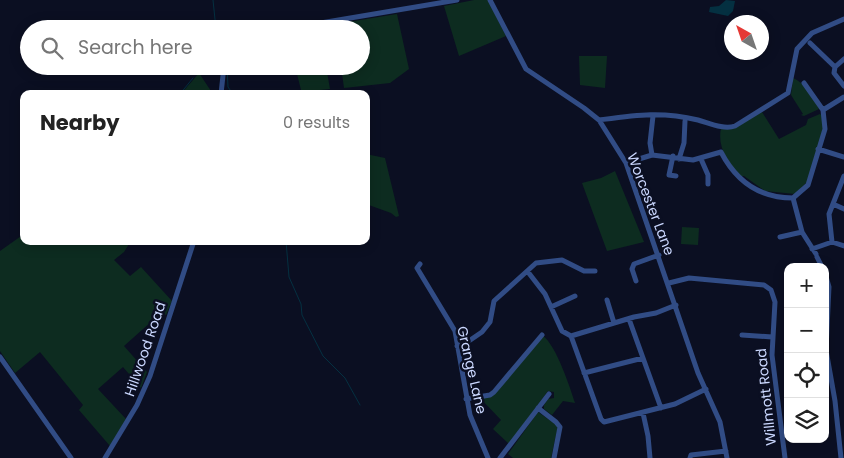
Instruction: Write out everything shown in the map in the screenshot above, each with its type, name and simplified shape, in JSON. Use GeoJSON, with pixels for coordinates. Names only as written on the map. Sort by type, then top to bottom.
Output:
{"type":"FeatureCollection","features":[{"type":"Feature","properties":{"kind":"street"},"geometry":{"type":"LineString","coordinates":[[338,20],[456,0]]}},
{"type":"Feature","properties":{"kind":"street","name":"Worcester Lane"},"geometry":{"type":"LineString","coordinates":[[490,0],[526,69],[599,120],[626,163],[706,389],[722,427],[727,458]]}},
{"type":"Feature","properties":{"kind":"street"},"geometry":{"type":"LineString","coordinates":[[599,120],[653,113],[688,118],[726,128],[736,126],[788,93],[797,49],[812,32],[844,19]]}},
{"type":"Feature","properties":{"kind":"street"},"geometry":{"type":"LineString","coordinates":[[810,43],[812,50],[835,67]]}},
{"type":"Feature","properties":{"kind":"street"},"geometry":{"type":"LineString","coordinates":[[844,59],[835,67],[834,74],[844,86]]}},
{"type":"Feature","properties":{"kind":"street"},"geometry":{"type":"LineString","coordinates":[[221,90],[223,75]]}},
{"type":"Feature","properties":{"kind":"street"},"geometry":{"type":"LineString","coordinates":[[719,146],[734,174],[753,188],[766,194],[793,198],[808,185],[825,129],[823,110],[807,84]]}},
{"type":"Feature","properties":{"kind":"street"},"geometry":{"type":"LineString","coordinates":[[823,110],[844,97]]}},
{"type":"Feature","properties":{"kind":"street"},"geometry":{"type":"LineString","coordinates":[[652,154],[650,143],[653,118],[659,121]]}},
{"type":"Feature","properties":{"kind":"street"},"geometry":{"type":"LineString","coordinates":[[679,159],[684,143],[686,124]]}},
{"type":"Feature","properties":{"kind":"street"},"geometry":{"type":"LineString","coordinates":[[818,149],[844,157]]}},
{"type":"Feature","properties":{"kind":"street"},"geometry":{"type":"LineString","coordinates":[[626,163],[652,154],[673,156],[679,159],[701,159],[721,152]]}},
{"type":"Feature","properties":{"kind":"street"},"geometry":{"type":"LineString","coordinates":[[673,156],[669,176],[676,176]]}},
{"type":"Feature","properties":{"kind":"street"},"geometry":{"type":"LineString","coordinates":[[701,159],[708,175],[707,184]]}},
{"type":"Feature","properties":{"kind":"street"},"geometry":{"type":"LineString","coordinates":[[832,242],[828,218],[844,176]]}},
{"type":"Feature","properties":{"kind":"street"},"geometry":{"type":"LineString","coordinates":[[793,198],[802,232],[822,263]]}},
{"type":"Feature","properties":{"kind":"street"},"geometry":{"type":"LineString","coordinates":[[833,204],[844,208]]}},
{"type":"Feature","properties":{"kind":"street"},"geometry":{"type":"LineString","coordinates":[[781,230],[781,237],[802,232]]}},
{"type":"Feature","properties":{"kind":"street"},"geometry":{"type":"LineString","coordinates":[[832,242],[844,246]]}},
{"type":"Feature","properties":{"kind":"street"},"geometry":{"type":"LineString","coordinates":[[815,253],[832,242]]}},
{"type":"Feature","properties":{"kind":"street","name":"Hillwood Road"},"geometry":{"type":"LineString","coordinates":[[105,458],[137,405],[147,383],[193,245]]}},
{"type":"Feature","properties":{"kind":"street"},"geometry":{"type":"LineString","coordinates":[[637,280],[632,269],[634,264],[659,255]]}},
{"type":"Feature","properties":{"kind":"street"},"geometry":{"type":"LineString","coordinates":[[457,346],[463,345],[482,332],[490,322],[494,301],[536,263],[557,260],[595,272]]}},
{"type":"Feature","properties":{"kind":"street","name":"Grange Lane"},"geometry":{"type":"LineString","coordinates":[[420,264],[417,268],[455,331],[466,399],[475,430],[488,458]]}},
{"type":"Feature","properties":{"kind":"street"},"geometry":{"type":"LineString","coordinates":[[528,272],[545,294],[562,331],[570,336],[601,419],[604,422],[661,408],[706,389]]}},
{"type":"Feature","properties":{"kind":"street","name":"Willmott Road"},"geometry":{"type":"LineString","coordinates":[[669,283],[690,278],[764,285],[771,290],[776,302],[772,337],[784,458]]}},
{"type":"Feature","properties":{"kind":"street"},"geometry":{"type":"LineString","coordinates":[[551,307],[572,299]]}},
{"type":"Feature","properties":{"kind":"street"},"geometry":{"type":"LineString","coordinates":[[606,304],[614,323]]}},
{"type":"Feature","properties":{"kind":"street"},"geometry":{"type":"LineString","coordinates":[[570,336],[656,313],[676,305]]}},
{"type":"Feature","properties":{"kind":"street"},"geometry":{"type":"LineString","coordinates":[[828,308],[826,350],[835,401],[841,458]]}},
{"type":"Feature","properties":{"kind":"street"},"geometry":{"type":"LineString","coordinates":[[629,319],[661,408]]}},
{"type":"Feature","properties":{"kind":"street"},"geometry":{"type":"LineString","coordinates":[[742,334],[772,337]]}},
{"type":"Feature","properties":{"kind":"street"},"geometry":{"type":"LineString","coordinates":[[466,399],[490,395],[494,392],[542,335]]}},
{"type":"Feature","properties":{"kind":"street"},"geometry":{"type":"LineString","coordinates":[[0,357],[71,458]]}},
{"type":"Feature","properties":{"kind":"street"},"geometry":{"type":"LineString","coordinates":[[584,373],[643,358]]}},
{"type":"Feature","properties":{"kind":"street"},"geometry":{"type":"LineString","coordinates":[[500,458],[549,394]]}},
{"type":"Feature","properties":{"kind":"street"},"geometry":{"type":"LineString","coordinates":[[538,408],[560,427],[554,458]]}},
{"type":"Feature","properties":{"kind":"street"},"geometry":{"type":"LineString","coordinates":[[643,413],[650,458]]}},
{"type":"Feature","properties":{"kind":"street"},"geometry":{"type":"LineString","coordinates":[[690,458],[691,455],[700,452],[726,451]]}},
{"type":"Feature","properties":{"kind":"green space"},"geometry":{"type":"Polygon","coordinates":[[[474,0],[488,0],[506,36],[459,56],[444,6],[474,0]]]}},
{"type":"Feature","properties":{"kind":"green space"},"geometry":{"type":"Polygon","coordinates":[[[397,14],[409,69],[390,83],[344,88],[342,75],[370,75],[370,20],[360,20],[397,14]]]}},
{"type":"Feature","properties":{"kind":"green space"},"geometry":{"type":"Polygon","coordinates":[[[579,56],[607,56],[605,88],[580,85],[579,56]]]}},
{"type":"Feature","properties":{"kind":"green space"},"geometry":{"type":"Polygon","coordinates":[[[197,75],[200,75],[210,90],[184,90],[197,75]]]}},
{"type":"Feature","properties":{"kind":"green space"},"geometry":{"type":"Polygon","coordinates":[[[297,75],[328,75],[330,89],[301,90],[297,75]]]}},
{"type":"Feature","properties":{"kind":"green space"},"geometry":{"type":"Polygon","coordinates":[[[793,78],[809,91],[816,100],[819,109],[804,116],[801,115],[803,114],[791,95],[793,78]]]}},
{"type":"Feature","properties":{"kind":"green space"},"geometry":{"type":"Polygon","coordinates":[[[762,112],[779,139],[806,125],[808,119],[820,114],[823,116],[823,129],[808,181],[795,194],[765,191],[744,176],[740,176],[724,154],[720,135],[721,128],[734,128],[762,112]]]}},
{"type":"Feature","properties":{"kind":"green space"},"geometry":{"type":"Polygon","coordinates":[[[370,155],[385,158],[399,216],[396,217],[391,213],[370,205],[370,155]]]}},
{"type":"Feature","properties":{"kind":"green space"},"geometry":{"type":"Polygon","coordinates":[[[615,171],[644,242],[607,251],[582,183],[601,178],[615,171]]]}},
{"type":"Feature","properties":{"kind":"green space"},"geometry":{"type":"Polygon","coordinates":[[[682,227],[699,228],[698,245],[681,244],[682,227]]]}},
{"type":"Feature","properties":{"kind":"green space"},"geometry":{"type":"Polygon","coordinates":[[[20,237],[20,245],[128,245],[124,252],[114,260],[130,276],[141,267],[172,301],[166,315],[161,313],[124,346],[147,372],[141,388],[123,367],[98,389],[126,419],[110,446],[79,410],[83,405],[40,352],[15,373],[0,351],[0,251],[20,237]]]}},
{"type":"Feature","properties":{"kind":"green space"},"geometry":{"type":"Polygon","coordinates":[[[543,336],[558,357],[575,403],[563,401],[552,415],[544,409],[548,399],[554,398],[554,392],[548,391],[509,444],[493,429],[501,420],[480,398],[489,397],[543,336]]]}},
{"type":"Feature","properties":{"kind":"green space"},"geometry":{"type":"Polygon","coordinates":[[[538,412],[558,426],[551,458],[513,458],[508,454],[538,412]]]}},
{"type":"Feature","properties":{"kind":"water"},"geometry":{"type":"Polygon","coordinates":[[[726,0],[735,1],[733,11],[729,15],[709,12],[710,7],[719,6],[726,0]]]}},
{"type":"Feature","properties":{"kind":"waterway"},"geometry":{"type":"LineString","coordinates":[[213,0],[215,20]]}},
{"type":"Feature","properties":{"kind":"waterway"},"geometry":{"type":"LineString","coordinates":[[227,75],[228,87],[230,90]]}},
{"type":"Feature","properties":{"kind":"waterway"},"geometry":{"type":"LineString","coordinates":[[183,90],[193,78]]}},
{"type":"Feature","properties":{"kind":"waterway"},"geometry":{"type":"LineString","coordinates":[[286,245],[289,277],[301,304],[302,315],[323,356],[345,378],[360,405]]}}]}
